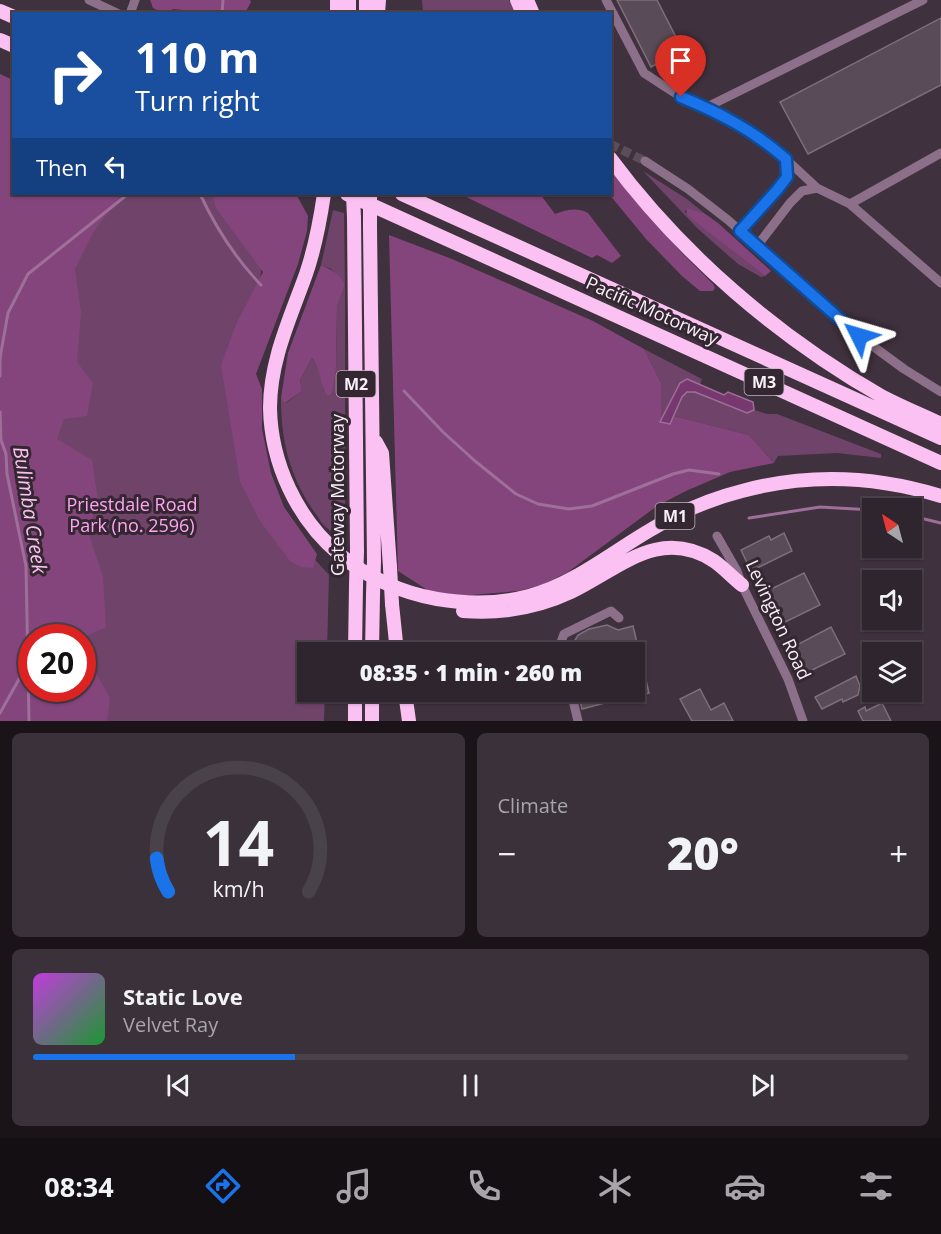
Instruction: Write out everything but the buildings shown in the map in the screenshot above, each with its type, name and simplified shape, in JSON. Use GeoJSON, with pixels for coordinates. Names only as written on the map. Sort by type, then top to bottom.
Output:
{"type":"FeatureCollection","features":[{"type":"Feature","properties":{"kind":"highway"},"geometry":{"type":"LineString","coordinates":[[612,161],[640,196],[700,260],[806,349],[884,398],[941,424]]}},
{"type":"Feature","properties":{"kind":"highway","name":"Pacific Motorway"},"geometry":{"type":"LineString","coordinates":[[349,195],[941,463]]}},
{"type":"Feature","properties":{"kind":"highway","name":"Gateway Motorway"},"geometry":{"type":"LineString","coordinates":[[353,195],[357,551],[355,642]]}},
{"type":"Feature","properties":{"kind":"highway","name":"Gateway Motorway"},"geometry":{"type":"LineString","coordinates":[[370,195],[374,561],[372,642]]}},
{"type":"Feature","properties":{"kind":"highway","name":"Pacific Motorway"},"geometry":{"type":"LineString","coordinates":[[404,195],[941,438]]}},
{"type":"Feature","properties":{"kind":"highway","name":"M1"},"geometry":{"type":"LineString","coordinates":[[323,200],[314,246],[274,365],[270,410],[276,451],[286,482],[298,504],[321,537],[332,548],[370,575],[423,597],[473,603],[531,596],[580,573],[651,529],[695,507],[718,498],[768,485],[789,481],[848,479],[897,484],[941,496]]}},
{"type":"Feature","properties":{"kind":"highway"},"geometry":{"type":"LineString","coordinates":[[373,438],[382,453],[396,642]]}},
{"type":"Feature","properties":{"kind":"highway"},"geometry":{"type":"LineString","coordinates":[[423,597],[439,608],[449,610],[487,612],[523,608],[556,598],[636,556],[662,548],[680,548],[703,555],[742,585]]}},
{"type":"Feature","properties":{"kind":"highway"},"geometry":{"type":"LineString","coordinates":[[354,721],[355,702]]}},
{"type":"Feature","properties":{"kind":"highway"},"geometry":{"type":"LineString","coordinates":[[372,702],[372,721]]}},
{"type":"Feature","properties":{"kind":"highway"},"geometry":{"type":"LineString","coordinates":[[406,702],[409,721]]}},
{"type":"Feature","properties":{"kind":"street"},"geometry":{"type":"LineString","coordinates":[[88,0],[115,12]]}},
{"type":"Feature","properties":{"kind":"street"},"geometry":{"type":"LineString","coordinates":[[606,0],[644,73],[681,97],[731,119],[773,147],[818,188],[850,204],[941,283]]}},
{"type":"Feature","properties":{"kind":"street"},"geometry":{"type":"LineString","coordinates":[[707,107],[923,0]]}},
{"type":"Feature","properties":{"kind":"street"},"geometry":{"type":"LineString","coordinates":[[850,204],[941,153]]}},
{"type":"Feature","properties":{"kind":"street"},"geometry":{"type":"LineString","coordinates":[[740,231],[787,177],[786,159]]}},
{"type":"Feature","properties":{"kind":"street"},"geometry":{"type":"LineString","coordinates":[[645,161],[688,189],[740,231],[859,336],[904,369],[941,392]]}},
{"type":"Feature","properties":{"kind":"street"},"geometry":{"type":"LineString","coordinates":[[757,246],[802,191],[818,188]]}},
{"type":"Feature","properties":{"kind":"street","name":"Levington Road"},"geometry":{"type":"LineString","coordinates":[[717,536],[737,571],[784,670],[803,721]]}},
{"type":"Feature","properties":{"kind":"street"},"geometry":{"type":"LineString","coordinates":[[561,642],[564,634],[611,611],[619,618]]}},
{"type":"Feature","properties":{"kind":"street"},"geometry":{"type":"LineString","coordinates":[[573,702],[578,721]]}},
{"type":"Feature","properties":{"kind":"green space"},"geometry":{"type":"Polygon","coordinates":[[[422,0],[509,0],[515,12],[423,12],[422,0]]]}},
{"type":"Feature","properties":{"kind":"green space","name":"Priestdale Road Park (no. 2596)"},"geometry":{"type":"Polygon","coordinates":[[[0,98],[12,180],[12,195],[212,195],[262,266],[245,372],[244,429],[289,531],[329,575],[327,642],[297,642],[297,702],[325,702],[324,721],[0,721],[0,98]]]}},
{"type":"Feature","properties":{"kind":"green space"},"geometry":{"type":"Polygon","coordinates":[[[643,171],[687,199],[704,213],[686,209],[685,212],[765,276],[761,277],[738,264],[697,228],[643,171]]]}},
{"type":"Feature","properties":{"kind":"green space"},"geometry":{"type":"Polygon","coordinates":[[[333,210],[344,213],[345,285],[331,269],[321,265],[333,210]]]}},
{"type":"Feature","properties":{"kind":"green space"},"geometry":{"type":"Polygon","coordinates":[[[345,285],[345,542],[325,527],[299,486],[285,444],[281,398],[286,403],[302,391],[300,380],[312,358],[319,367],[324,391],[336,367],[337,307],[345,285]]]}},
{"type":"Feature","properties":{"kind":"green space"},"geometry":{"type":"Polygon","coordinates":[[[644,349],[702,379],[700,385],[687,379],[680,383],[660,422],[661,383],[644,349]]]}},
{"type":"Feature","properties":{"kind":"green space"},"geometry":{"type":"Polygon","coordinates":[[[687,392],[695,392],[747,413],[754,410],[777,414],[881,454],[881,458],[837,453],[778,456],[774,463],[749,435],[674,416],[682,397],[687,392]]]}},
{"type":"Feature","properties":{"kind":"shaded area"},"geometry":{"type":"Polygon","coordinates":[[[150,0],[250,0],[251,2],[246,12],[198,12],[174,9],[161,12],[153,8],[150,0]]]}},
{"type":"Feature","properties":{"kind":"shaded area"},"geometry":{"type":"Polygon","coordinates":[[[0,74],[12,80],[12,195],[121,195],[94,231],[75,269],[81,312],[77,362],[93,383],[87,416],[64,419],[57,439],[92,460],[98,500],[88,532],[103,576],[106,627],[96,632],[96,624],[18,624],[18,702],[96,702],[96,673],[110,698],[107,721],[0,721],[0,74]]]}},
{"type":"Feature","properties":{"kind":"shaded area"},"geometry":{"type":"Polygon","coordinates":[[[612,171],[680,251],[713,284],[715,288],[713,291],[700,291],[646,239],[610,195],[612,195],[612,171]]]}},
{"type":"Feature","properties":{"kind":"shaded area"},"geometry":{"type":"Polygon","coordinates":[[[212,195],[297,195],[308,216],[307,231],[298,264],[256,374],[262,389],[262,429],[271,473],[284,507],[317,554],[313,568],[301,567],[290,561],[260,521],[240,481],[221,365],[237,322],[263,272],[216,208],[212,195]]]}},
{"type":"Feature","properties":{"kind":"shaded area"},"geometry":{"type":"Polygon","coordinates":[[[462,195],[541,195],[555,214],[572,210],[588,213],[621,256],[612,263],[597,255],[592,258],[462,195]]]}},
{"type":"Feature","properties":{"kind":"shaded area"},"geometry":{"type":"Polygon","coordinates":[[[686,208],[704,213],[718,223],[771,271],[765,276],[687,215],[686,208]]]}},
{"type":"Feature","properties":{"kind":"shaded area"},"geometry":{"type":"Polygon","coordinates":[[[389,235],[452,259],[593,321],[644,349],[661,383],[661,422],[670,424],[674,416],[749,435],[774,463],[730,472],[657,506],[568,572],[542,585],[518,591],[459,596],[432,593],[398,571],[389,235]]]}},
{"type":"Feature","properties":{"kind":"shaded area"},"geometry":{"type":"Polygon","coordinates":[[[321,265],[341,278],[345,285],[337,307],[336,367],[332,393],[328,396],[325,391],[318,368],[312,358],[300,380],[302,391],[285,403],[281,398],[288,353],[321,265]]]}},
{"type":"Feature","properties":{"kind":"shaded area"},"geometry":{"type":"Polygon","coordinates":[[[687,379],[724,395],[728,392],[753,402],[754,410],[747,413],[695,392],[687,392],[682,397],[670,424],[660,422],[680,383],[687,379]]]}},
{"type":"Feature","properties":{"kind":"waterway","name":"Bulimba Creek"},"geometry":{"type":"LineString","coordinates":[[222,12],[223,0]]}},
{"type":"Feature","properties":{"kind":"waterway","name":"Bulimba Creek"},"geometry":{"type":"LineString","coordinates":[[0,376],[0,358],[8,313],[28,274],[127,195]]}},
{"type":"Feature","properties":{"kind":"waterway"},"geometry":{"type":"LineString","coordinates":[[200,195],[227,242],[261,285]]}},
{"type":"Feature","properties":{"kind":"waterway"},"geometry":{"type":"LineString","coordinates":[[404,391],[443,432],[475,461],[516,494],[538,504],[569,509],[592,506],[673,474],[689,470],[719,474]]}},
{"type":"Feature","properties":{"kind":"waterway","name":"Bulimba Creek"},"geometry":{"type":"LineString","coordinates":[[0,412],[1,440],[6,454],[7,474],[26,566],[29,721]]}},
{"type":"Feature","properties":{"kind":"waterway"},"geometry":{"type":"LineString","coordinates":[[749,518],[820,507],[862,509]]}},
{"type":"Feature","properties":{"kind":"waterway"},"geometry":{"type":"LineString","coordinates":[[922,518],[941,523]]}},
{"type":"Feature","properties":{"kind":"waterway"},"geometry":{"type":"LineString","coordinates":[[0,713],[18,681]]}},
{"type":"Feature","properties":{"kind":"tunnel"},"geometry":{"type":"LineString","coordinates":[[612,145],[645,161]]}},
{"type":"Feature","properties":{"kind":"route"},"geometry":{"type":"LineString","coordinates":[[681,97],[731,119],[773,147],[786,159],[787,177],[740,231],[859,336]]}}]}
